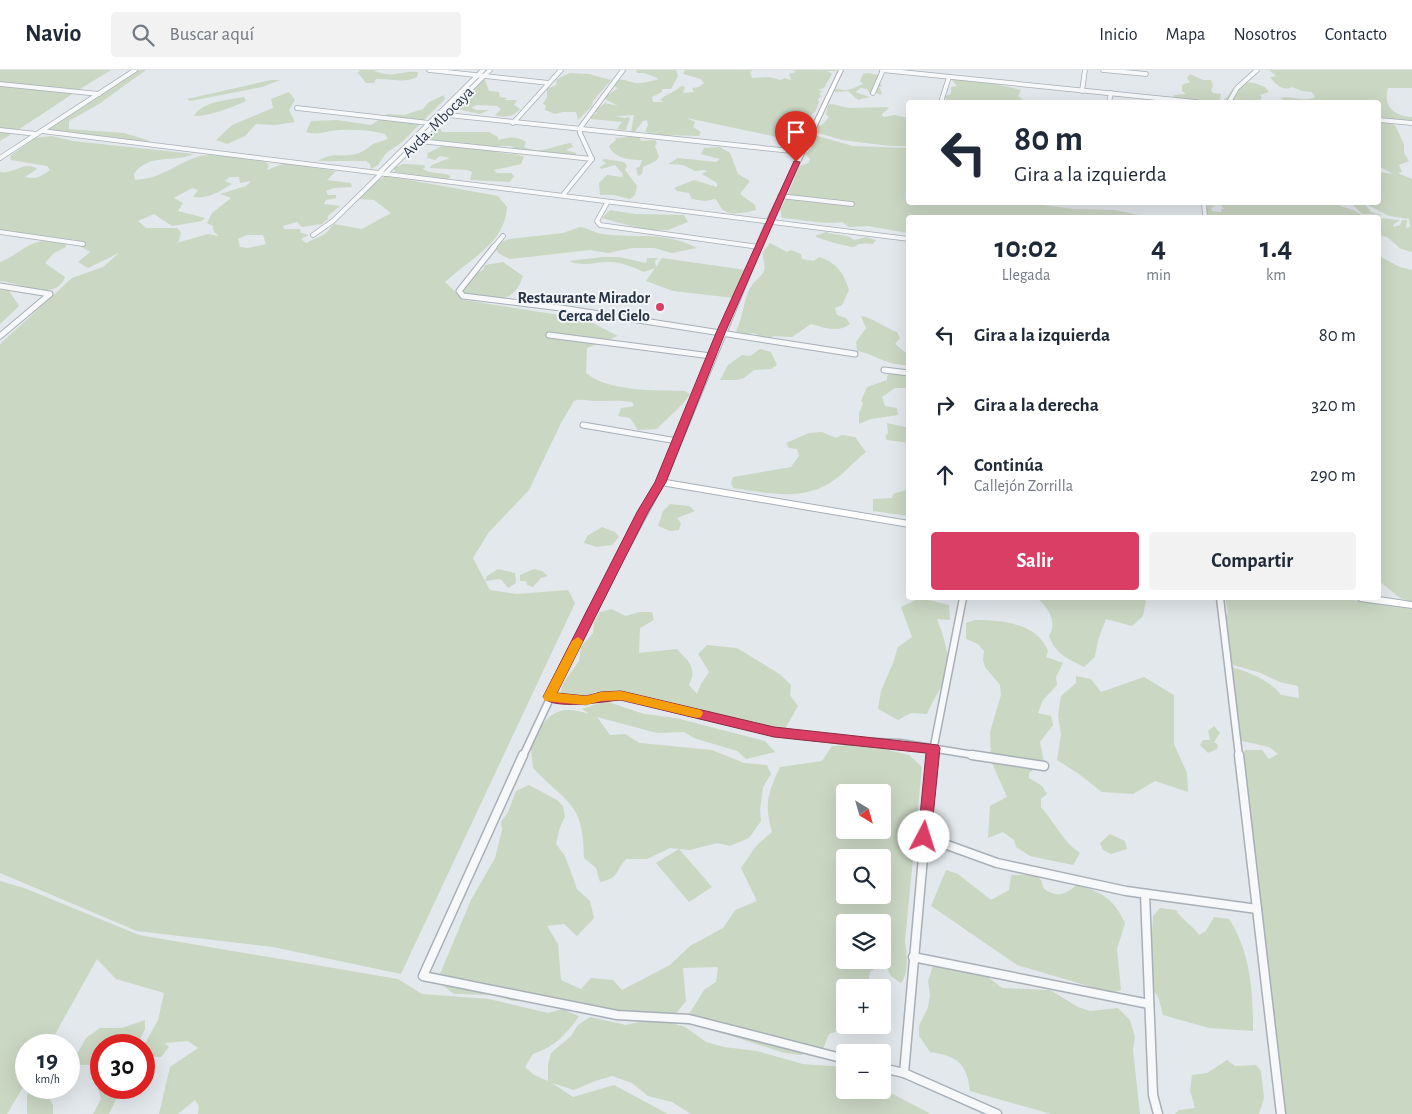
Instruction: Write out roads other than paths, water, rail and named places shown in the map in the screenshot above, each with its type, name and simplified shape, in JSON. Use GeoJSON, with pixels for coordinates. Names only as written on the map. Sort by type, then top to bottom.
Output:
{"type":"FeatureCollection","features":[{"type":"Feature","properties":{"kind":"street"},"geometry":{"type":"LineString","coordinates":[[0,158],[135,70]]}},
{"type":"Feature","properties":{"kind":"street"},"geometry":{"type":"LineString","coordinates":[[429,70],[549,83]]}},
{"type":"Feature","properties":{"kind":"street"},"geometry":{"type":"LineString","coordinates":[[313,235],[333,222],[352,200],[382,173],[483,70]]}},
{"type":"Feature","properties":{"kind":"street","name":"Avda. Mbocaya"},"geometry":{"type":"LineString","coordinates":[[382,173],[419,141],[490,70]]}},
{"type":"Feature","properties":{"kind":"street"},"geometry":{"type":"LineString","coordinates":[[513,123],[561,70]]}},
{"type":"Feature","properties":{"kind":"street"},"geometry":{"type":"LineString","coordinates":[[592,159],[580,128],[623,70]]}},
{"type":"Feature","properties":{"kind":"street"},"geometry":{"type":"LineString","coordinates":[[836,1057],[689,1019],[617,1015],[423,976],[449,923],[549,697],[643,512],[661,482],[711,356],[780,196],[841,70]]}},
{"type":"Feature","properties":{"kind":"street"},"geometry":{"type":"LineString","coordinates":[[872,93],[882,70],[1177,100]]}},
{"type":"Feature","properties":{"kind":"street"},"geometry":{"type":"LineString","coordinates":[[1082,91],[1085,70]]}},
{"type":"Feature","properties":{"kind":"street"},"geometry":{"type":"LineString","coordinates":[[1103,70],[1146,74]]}},
{"type":"Feature","properties":{"kind":"street"},"geometry":{"type":"LineString","coordinates":[[1230,100],[1243,82],[1258,70]]}},
{"type":"Feature","properties":{"kind":"street"},"geometry":{"type":"LineString","coordinates":[[942,100],[949,77]]}},
{"type":"Feature","properties":{"kind":"street"},"geometry":{"type":"LineString","coordinates":[[0,84],[99,94]]}},
{"type":"Feature","properties":{"kind":"street"},"geometry":{"type":"LineString","coordinates":[[1109,100],[1111,93]]}},
{"type":"Feature","properties":{"kind":"street"},"geometry":{"type":"LineString","coordinates":[[297,108],[430,123]]}},
{"type":"Feature","properties":{"kind":"street"},"geometry":{"type":"LineString","coordinates":[[438,114],[580,131],[616,132],[801,152]]}},
{"type":"Feature","properties":{"kind":"street"},"geometry":{"type":"LineString","coordinates":[[1381,120],[1412,123]]}},
{"type":"Feature","properties":{"kind":"street"},"geometry":{"type":"LineString","coordinates":[[0,130],[37,134]]}},
{"type":"Feature","properties":{"kind":"street"},"geometry":{"type":"LineString","coordinates":[[42,131],[906,239]]}},
{"type":"Feature","properties":{"kind":"street"},"geometry":{"type":"LineString","coordinates":[[419,141],[592,159]]}},
{"type":"Feature","properties":{"kind":"street"},"geometry":{"type":"LineString","coordinates":[[563,195],[592,159]]}},
{"type":"Feature","properties":{"kind":"street"},"geometry":{"type":"LineString","coordinates":[[780,196],[852,204]]}},
{"type":"Feature","properties":{"kind":"street"},"geometry":{"type":"LineString","coordinates":[[607,202],[597,221],[600,225],[759,247]]}},
{"type":"Feature","properties":{"kind":"street"},"geometry":{"type":"LineString","coordinates":[[0,232],[83,244]]}},
{"type":"Feature","properties":{"kind":"street"},"geometry":{"type":"LineString","coordinates":[[503,236],[459,291],[463,296],[520,302],[854,354]]}},
{"type":"Feature","properties":{"kind":"street"},"geometry":{"type":"LineString","coordinates":[[0,286],[50,294],[0,336]]}},
{"type":"Feature","properties":{"kind":"street"},"geometry":{"type":"LineString","coordinates":[[549,335],[711,356]]}},
{"type":"Feature","properties":{"kind":"street"},"geometry":{"type":"LineString","coordinates":[[884,370],[906,373]]}},
{"type":"Feature","properties":{"kind":"street"},"geometry":{"type":"LineString","coordinates":[[583,425],[677,441]]}},
{"type":"Feature","properties":{"kind":"street"},"geometry":{"type":"LineString","coordinates":[[661,482],[906,523]]}},
{"type":"Feature","properties":{"kind":"street"},"geometry":{"type":"LineString","coordinates":[[904,1073],[933,748],[963,600]]}},
{"type":"Feature","properties":{"kind":"street"},"geometry":{"type":"LineString","coordinates":[[1220,600],[1281,1114]]}},
{"type":"Feature","properties":{"kind":"street"},"geometry":{"type":"LineString","coordinates":[[1375,600],[1412,605]]}},
{"type":"Feature","properties":{"kind":"street"},"geometry":{"type":"LineString","coordinates":[[549,697],[586,701],[601,696],[621,696],[774,732],[933,748],[1044,766]]}},
{"type":"Feature","properties":{"kind":"street"},"geometry":{"type":"LineString","coordinates":[[924,837],[997,863],[1145,894],[1257,909]]}},
{"type":"Feature","properties":{"kind":"street"},"geometry":{"type":"LineString","coordinates":[[1145,894],[1153,1095],[1158,1114]]}},
{"type":"Feature","properties":{"kind":"street"},"geometry":{"type":"LineString","coordinates":[[914,957],[1149,1004]]}},
{"type":"Feature","properties":{"kind":"street"},"geometry":{"type":"LineString","coordinates":[[891,1070],[904,1073],[981,1110],[996,1114]]}},
{"type":"Feature","properties":{"kind":"place","name":"Restaurante Mirador Cerca del Cielo"},"geometry":{"type":"Point","coordinates":[660,307]}}]}
